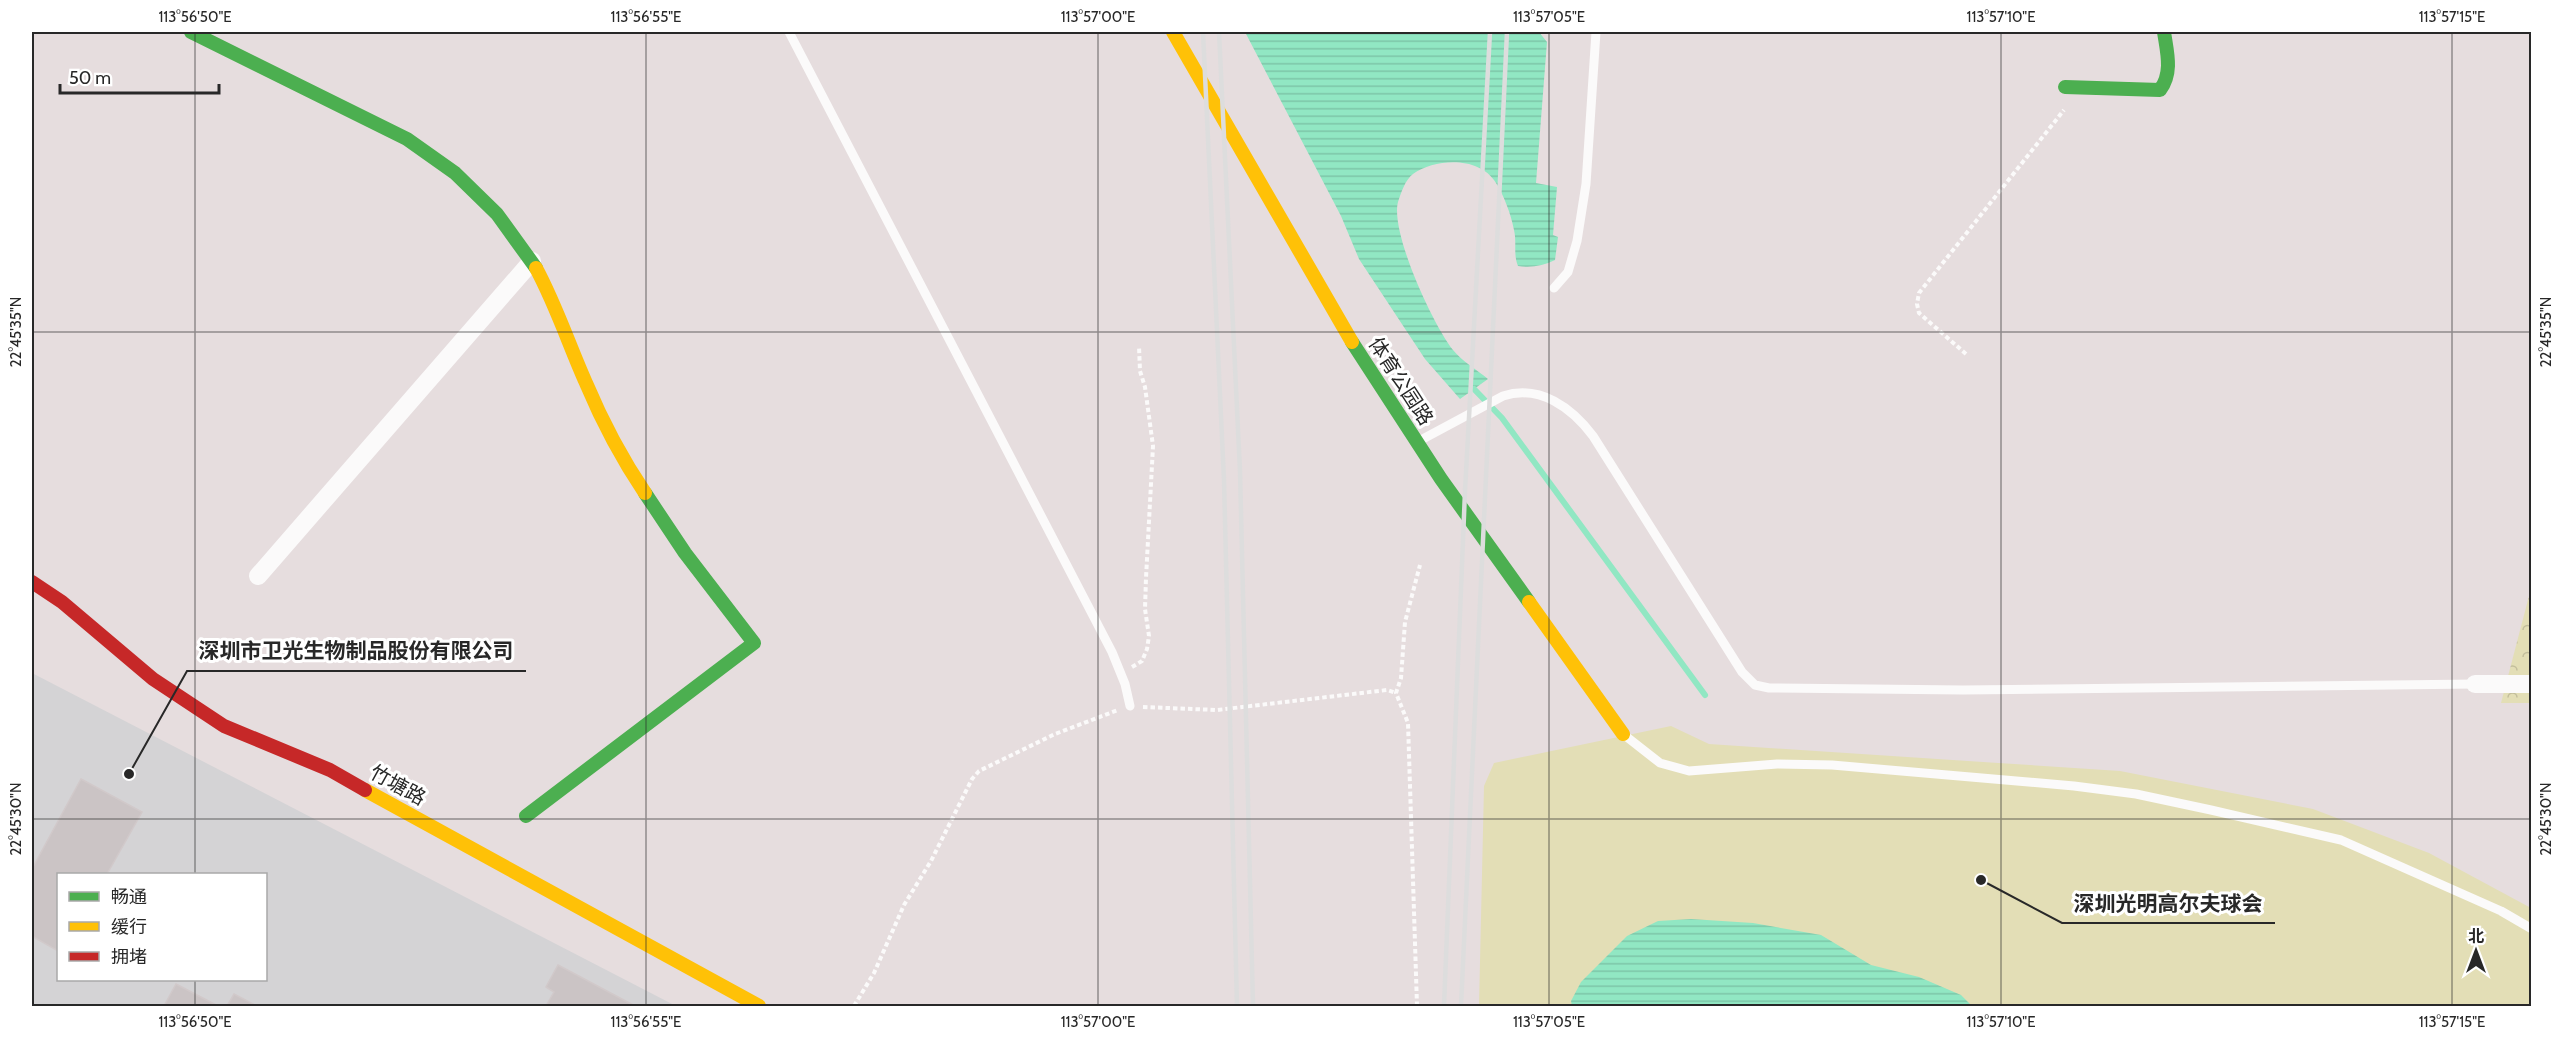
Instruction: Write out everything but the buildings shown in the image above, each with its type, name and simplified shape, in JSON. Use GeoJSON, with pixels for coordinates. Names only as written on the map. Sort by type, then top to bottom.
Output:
{"type":"FeatureCollection","features":[{"type":"Feature","properties":{"kind":"street"},"geometry":{"type":"LineString","coordinates":[[191,32],[381,125],[432,155],[470,186],[497,214],[532,261],[558,313],[587,386],[631,472],[684,553],[754,643],[526,816]]}},
{"type":"Feature","properties":{"kind":"street","name":"体育公园路"},"geometry":{"type":"LineString","coordinates":[[1173,32],[1363,361],[1417,442],[1623,734]]}},
{"type":"Feature","properties":{"kind":"street"},"geometry":{"type":"LineString","coordinates":[[2065,87],[2160,90],[2167,84],[2168,75],[2164,32]]}},
{"type":"Feature","properties":{"kind":"street"},"geometry":{"type":"LineString","coordinates":[[258,576],[532,261]]}},
{"type":"Feature","properties":{"kind":"street","name":"竹塘路"},"geometry":{"type":"LineString","coordinates":[[32,582],[62,602],[153,679],[225,726],[246,737],[330,770],[759,1006]]}},
{"type":"Feature","properties":{"kind":"street"},"geometry":{"type":"LineString","coordinates":[[2475,684],[2532,684]]}},
{"type":"Feature","properties":{"kind":"lane"},"geometry":{"type":"LineString","coordinates":[[789,32],[1121,673],[1130,706]]}},
{"type":"Feature","properties":{"kind":"lane"},"geometry":{"type":"LineString","coordinates":[[1554,288],[1568,272],[1577,241],[1586,184],[1596,32]]}},
{"type":"Feature","properties":{"kind":"lane"},"geometry":{"type":"LineString","coordinates":[[1417,442],[1503,396],[1526,392],[1543,396],[1565,407],[1582,421],[1742,672],[1755,685],[1769,688],[1964,690],[2475,684]]}},
{"type":"Feature","properties":{"kind":"lane"},"geometry":{"type":"LineString","coordinates":[[1623,734],[1660,763],[1689,771],[1776,764],[1832,765],[2074,786],[2136,794],[2211,810],[2341,840],[2501,911],[2532,929]]}},
{"type":"Feature","properties":{"kind":"path"},"geometry":{"type":"LineString","coordinates":[[1966,354],[1919,312],[1917,304],[1919,293],[2081,88]]}},
{"type":"Feature","properties":{"kind":"path"},"geometry":{"type":"LineString","coordinates":[[1121,673],[1142,661],[1148,649],[1149,636],[1146,578],[1153,446],[1146,387],[1140,371],[1139,346]]}},
{"type":"Feature","properties":{"kind":"path"},"geometry":{"type":"LineString","coordinates":[[1417,1006],[1408,723],[1396,693],[1401,678],[1405,622],[1420,565]]}},
{"type":"Feature","properties":{"kind":"path"},"geometry":{"type":"LineString","coordinates":[[854,1006],[874,973],[904,905],[931,861],[972,779],[979,771],[1055,734],[1130,706],[1217,710],[1387,690],[1396,693]]}},
{"type":"Feature","properties":{"kind":"shaded area"},"geometry":{"type":"Polygon","coordinates":[[[1245,32],[1539,32],[1547,42],[1536,183],[1557,187],[1553,235],[1558,237],[1555,260],[1537,266],[1518,266],[1515,234],[1507,205],[1496,183],[1480,168],[1457,162],[1433,165],[1423,169],[1413,174],[1408,180],[1398,202],[1397,216],[1400,234],[1415,278],[1435,321],[1453,350],[1488,379],[1460,399],[1425,359],[1359,259],[1341,216],[1245,32]]]}},
{"type":"Feature","properties":{"kind":"shaded area"},"geometry":{"type":"Polygon","coordinates":[[[32,673],[676,1006],[32,1006],[32,673]]]}},
{"type":"Feature","properties":{"kind":"shaded area"},"geometry":{"type":"Polygon","coordinates":[[[1691,919],[1753,923],[1821,935],[1871,965],[1919,977],[1961,995],[1972,1006],[1572,1006],[1571,1001],[1581,982],[1627,936],[1658,921],[1691,919]]]}},
{"type":"Feature","properties":{"kind":"green space"},"geometry":{"type":"Polygon","coordinates":[[[2531,593],[2531,703],[2501,703],[2529,596],[2531,593]]]}},
{"type":"Feature","properties":{"kind":"green space"},"geometry":{"type":"Polygon","coordinates":[[[1671,726],[1709,744],[2120,771],[2313,809],[2429,853],[2531,908],[2531,1006],[1479,1006],[1484,786],[1494,763],[1671,726]]]}},
{"type":"Feature","properties":{"kind":"waterway"},"geometry":{"type":"LineString","coordinates":[[1474,389],[1502,418],[1705,695]]}},
{"type":"Feature","properties":{"kind":"railway"},"geometry":{"type":"LineString","coordinates":[[1203,32],[1224,480],[1237,1006]]}},
{"type":"Feature","properties":{"kind":"railway"},"geometry":{"type":"LineString","coordinates":[[1219,32],[1240,471],[1253,1006]]}},
{"type":"Feature","properties":{"kind":"railway"},"geometry":{"type":"LineString","coordinates":[[1444,1006],[1465,491],[1490,32]]}},
{"type":"Feature","properties":{"kind":"railway"},"geometry":{"type":"LineString","coordinates":[[1461,1006],[1507,32]]}},
{"type":"Feature","properties":{"kind":"traffic: fast"},"geometry":{"type":"LineString","coordinates":[[191,32],[407,139],[455,173],[497,214],[536,268]]}},
{"type":"Feature","properties":{"kind":"traffic: fast"},"geometry":{"type":"LineString","coordinates":[[2065,87],[2160,90],[2167,77],[2168,69],[2164,32]]}},
{"type":"Feature","properties":{"kind":"traffic: fast"},"geometry":{"type":"LineString","coordinates":[[1352,342],[1441,479],[1529,602]]}},
{"type":"Feature","properties":{"kind":"traffic: fast"},"geometry":{"type":"LineString","coordinates":[[526,816],[754,643],[685,553],[645,493]]}},
{"type":"Feature","properties":{"kind":"traffic: slow"},"geometry":{"type":"LineString","coordinates":[[1173,32],[1352,342]]}},
{"type":"Feature","properties":{"kind":"traffic: slow"},"geometry":{"type":"LineString","coordinates":[[536,268],[599,411],[620,453],[645,493]]}},
{"type":"Feature","properties":{"kind":"traffic: slow"},"geometry":{"type":"LineString","coordinates":[[1529,602],[1623,734]]}},
{"type":"Feature","properties":{"kind":"traffic: slow"},"geometry":{"type":"LineString","coordinates":[[365,790],[759,1006]]}},
{"type":"Feature","properties":{"kind":"traffic: jam"},"geometry":{"type":"LineString","coordinates":[[32,582],[62,602],[153,679],[224,726],[330,770],[365,790]]}},
{"type":"Feature","properties":{"kind":"place","name":"深圳市卫光生物制品股份有限公司"},"geometry":{"type":"Point","coordinates":[129,774]}},
{"type":"Feature","properties":{"kind":"place","name":"深圳光明高尔夫球会"},"geometry":{"type":"Point","coordinates":[1981,880]}}]}
